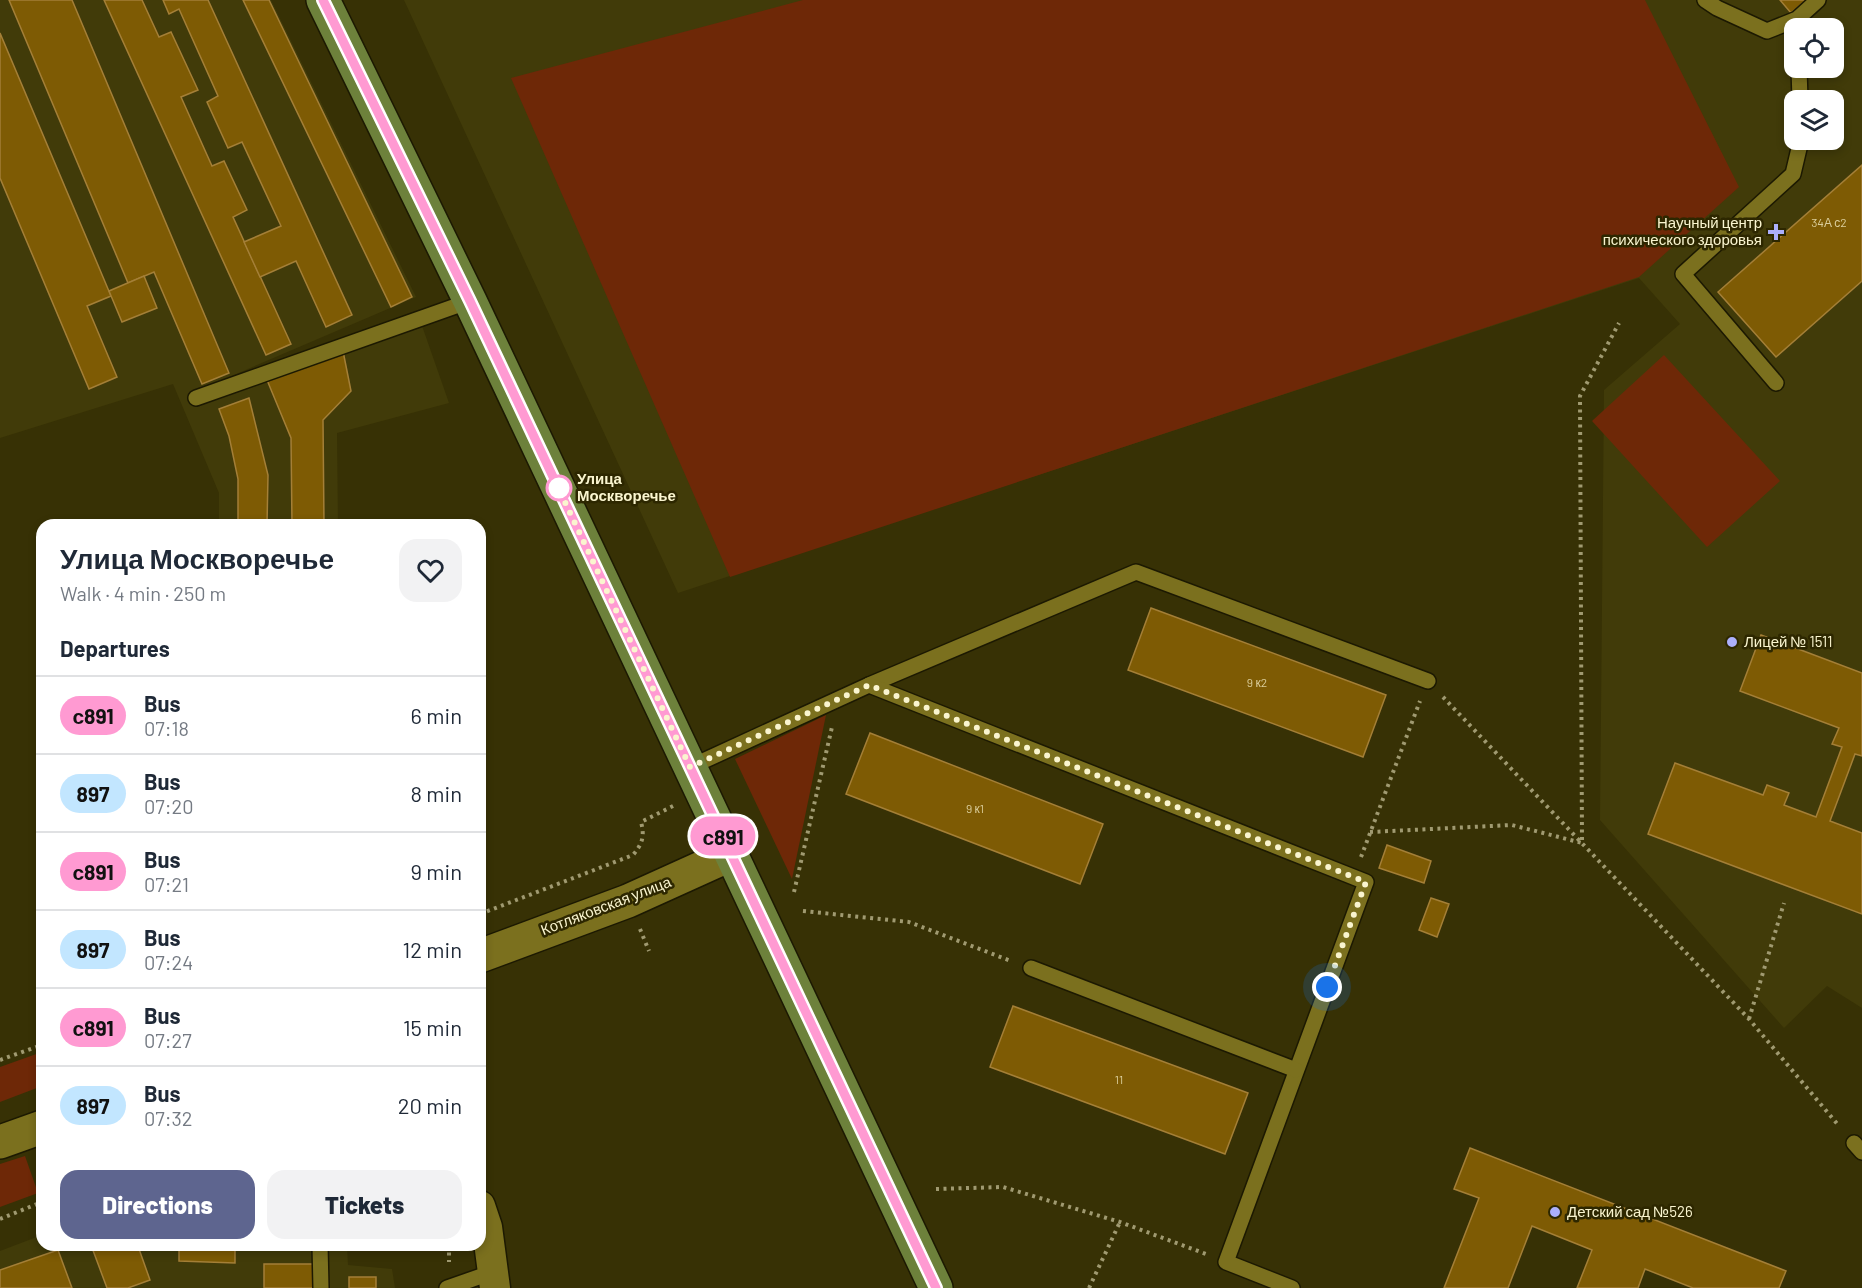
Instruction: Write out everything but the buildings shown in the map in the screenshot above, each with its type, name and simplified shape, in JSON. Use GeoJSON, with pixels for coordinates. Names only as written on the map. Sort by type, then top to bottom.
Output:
{"type":"FeatureCollection","features":[{"type":"Feature","properties":{"kind":"main road"},"geometry":{"type":"LineString","coordinates":[[323,0],[470,301],[936,1288]]}},
{"type":"Feature","properties":{"kind":"street","name":"Котляковская улица"},"geometry":{"type":"LineString","coordinates":[[486,954],[628,901],[732,854]]}},
{"type":"Feature","properties":{"kind":"street"},"geometry":{"type":"LineString","coordinates":[[0,1142],[36,1134]]}},
{"type":"Feature","properties":{"kind":"street"},"geometry":{"type":"LineString","coordinates":[[486,1224],[494,1280]]}},
{"type":"Feature","properties":{"kind":"lane"},"geometry":{"type":"LineString","coordinates":[[1705,0],[1767,31],[1784,27]]}},
{"type":"Feature","properties":{"kind":"lane"},"geometry":{"type":"LineString","coordinates":[[1802,18],[1818,0]]}},
{"type":"Feature","properties":{"kind":"lane"},"geometry":{"type":"LineString","coordinates":[[1776,383],[1683,274],[1793,174],[1799,150]]}},
{"type":"Feature","properties":{"kind":"lane"},"geometry":{"type":"LineString","coordinates":[[196,398],[470,301]]}},
{"type":"Feature","properties":{"kind":"lane"},"geometry":{"type":"LineString","coordinates":[[690,767],[869,685],[1137,572],[1428,681]]}},
{"type":"Feature","properties":{"kind":"lane"},"geometry":{"type":"LineString","coordinates":[[869,685],[1366,882],[1226,1262],[1292,1288]]}},
{"type":"Feature","properties":{"kind":"lane"},"geometry":{"type":"LineString","coordinates":[[1031,968],[1296,1070]]}},
{"type":"Feature","properties":{"kind":"lane"},"geometry":{"type":"LineString","coordinates":[[320,1251],[321,1288]]}},
{"type":"Feature","properties":{"kind":"lane"},"geometry":{"type":"LineString","coordinates":[[447,1288],[494,1280]]}},
{"type":"Feature","properties":{"kind":"path"},"geometry":{"type":"LineString","coordinates":[[1582,843],[1580,396],[1619,323]]}},
{"type":"Feature","properties":{"kind":"path"},"geometry":{"type":"LineString","coordinates":[[1353,877],[1428,681],[1749,1019],[1858,1148]]}},
{"type":"Feature","properties":{"kind":"path"},"geometry":{"type":"LineString","coordinates":[[794,892],[838,700]]}},
{"type":"Feature","properties":{"kind":"path"},"geometry":{"type":"LineString","coordinates":[[486,912],[633,855],[642,844],[644,832],[641,822]]}},
{"type":"Feature","properties":{"kind":"path"},"geometry":{"type":"LineString","coordinates":[[1370,832],[1512,825],[1582,843]]}},
{"type":"Feature","properties":{"kind":"path"},"geometry":{"type":"LineString","coordinates":[[1749,1019],[1784,903]]}},
{"type":"Feature","properties":{"kind":"path"},"geometry":{"type":"LineString","coordinates":[[803,911],[909,922],[1031,968]]}},
{"type":"Feature","properties":{"kind":"path"},"geometry":{"type":"LineString","coordinates":[[0,1060],[36,1047]]}},
{"type":"Feature","properties":{"kind":"path"},"geometry":{"type":"LineString","coordinates":[[936,1189],[1003,1186],[1120,1222],[1226,1262]]}},
{"type":"Feature","properties":{"kind":"path"},"geometry":{"type":"LineString","coordinates":[[0,1219],[36,1204]]}},
{"type":"Feature","properties":{"kind":"path"},"geometry":{"type":"LineString","coordinates":[[1089,1288],[1120,1222]]}},
{"type":"Feature","properties":{"kind":"shaded area"},"geometry":{"type":"Polygon","coordinates":[[[0,0],[271,0],[416,297],[194,392],[420,320],[449,403],[337,433],[338,519],[219,519],[219,493],[173,384],[0,438],[0,0]]]}},
{"type":"Feature","properties":{"kind":"shaded area"},"geometry":{"type":"Polygon","coordinates":[[[404,0],[1862,0],[1862,1008],[1827,986],[1784,1028],[1600,820],[1604,390],[1680,324],[1639,278],[678,593],[404,0]]]}},
{"type":"Feature","properties":{"kind":"shaded area"},"geometry":{"type":"Polygon","coordinates":[[[803,0],[1645,0],[1739,187],[1639,277],[730,577],[511,78],[803,0]]]}},
{"type":"Feature","properties":{"kind":"shaded area"},"geometry":{"type":"Polygon","coordinates":[[[1664,355],[1780,481],[1707,547],[1592,421],[1664,355]]]}},
{"type":"Feature","properties":{"kind":"shaded area"},"geometry":{"type":"Polygon","coordinates":[[[826,715],[792,879],[735,759],[826,715]]]}},
{"type":"Feature","properties":{"kind":"shaded area"},"geometry":{"type":"Polygon","coordinates":[[[36,1054],[36,1088],[0,1102],[0,1067],[36,1054]]]}},
{"type":"Feature","properties":{"kind":"shaded area"},"geometry":{"type":"Polygon","coordinates":[[[25,1156],[36,1194],[0,1207],[0,1164],[25,1156]]]}},
{"type":"Feature","properties":{"kind":"shaded area"},"geometry":{"type":"Polygon","coordinates":[[[36,1237],[36,1251],[347,1251],[348,1265],[392,1269],[395,1288],[0,1288],[0,1251],[36,1237]]]}},
{"type":"Feature","properties":{"kind":"bus line","name":"с891"},"geometry":{"type":"LineString","coordinates":[[323,0],[470,301],[936,1288]]}},
{"type":"Feature","properties":{"kind":"place","name":"Научный центр психического здоровья"},"geometry":{"type":"Point","coordinates":[1776,232]}},
{"type":"Feature","properties":{"kind":"place","name":"Улица Москворечье"},"geometry":{"type":"Point","coordinates":[559,488]}},
{"type":"Feature","properties":{"kind":"place","name":"Лицей № 1511"},"geometry":{"type":"Point","coordinates":[1732,642]}},
{"type":"Feature","properties":{"kind":"place","name":"Детский сад №526"},"geometry":{"type":"Point","coordinates":[1555,1212]}},
{"type":"Feature","properties":{"kind":"route"},"geometry":{"type":"LineString","coordinates":[[559,488],[555,481],[690,767],[869,685],[1366,882],[1327,987]]}}]}
